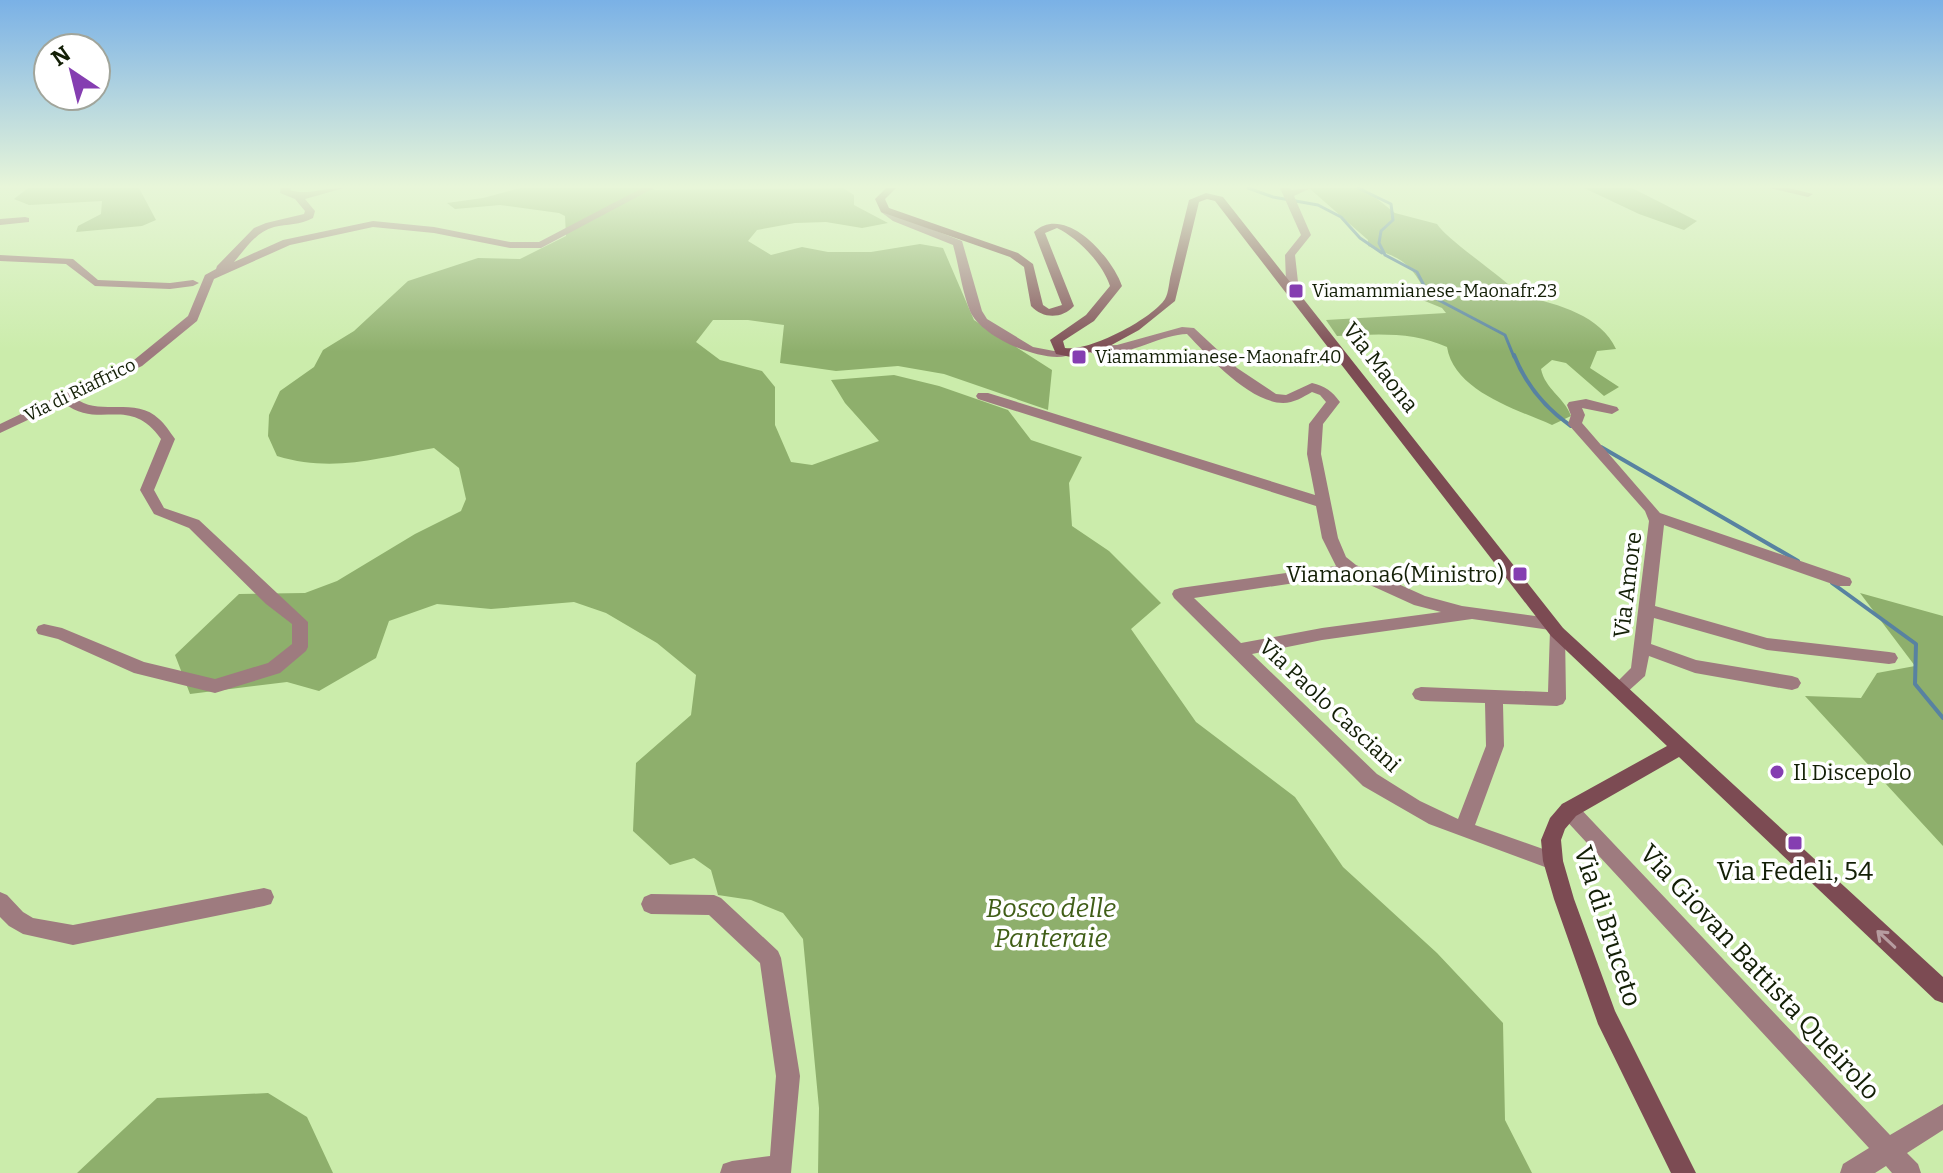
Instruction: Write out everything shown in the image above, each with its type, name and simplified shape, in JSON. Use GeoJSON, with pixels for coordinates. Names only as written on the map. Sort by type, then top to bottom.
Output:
{"type":"FeatureCollection","features":[{"type":"Feature","properties":{"kind":"main road"},"geometry":{"type":"LineString","coordinates":[[979,243],[1014,255],[1029,266],[1037,306],[1050,313],[1068,306],[1043,243]]}},
{"type":"Feature","properties":{"kind":"main road"},"geometry":{"type":"LineString","coordinates":[[1062,353],[1056,347],[1056,340],[1090,318],[1116,286],[1113,277],[1083,243]]}},
{"type":"Feature","properties":{"kind":"main road","name":"Via Maona"},"geometry":{"type":"LineString","coordinates":[[1062,353],[1092,350],[1154,316],[1171,299],[1184,243]]}},
{"type":"Feature","properties":{"kind":"main road","name":"Via Maona"},"geometry":{"type":"LineString","coordinates":[[1254,243],[1553,628],[1943,992]]}},
{"type":"Feature","properties":{"kind":"main road"},"geometry":{"type":"LineString","coordinates":[[1569,810],[1679,748]]}},
{"type":"Feature","properties":{"kind":"main road","name":"Via di Bruceto"},"geometry":{"type":"LineString","coordinates":[[1569,810],[1553,833],[1553,861],[1606,1016],[1684,1173]]}},
{"type":"Feature","properties":{"kind":"street","name":"Via di Riaffrico"},"geometry":{"type":"LineString","coordinates":[[0,429],[127,370],[180,330],[198,311],[212,276],[235,256],[243,243]]}},
{"type":"Feature","properties":{"kind":"street"},"geometry":{"type":"LineString","coordinates":[[0,258],[69,261],[95,283],[187,285],[285,243]]}},
{"type":"Feature","properties":{"kind":"street"},"geometry":{"type":"LineString","coordinates":[[499,243],[545,243]]}},
{"type":"Feature","properties":{"kind":"street","name":"Via Maona"},"geometry":{"type":"LineString","coordinates":[[957,243],[976,311],[982,321],[1029,350],[1054,355],[1062,353]]}},
{"type":"Feature","properties":{"kind":"street"},"geometry":{"type":"LineString","coordinates":[[1288,286],[1292,282],[1290,255],[1300,243]]}},
{"type":"Feature","properties":{"kind":"street"},"geometry":{"type":"LineString","coordinates":[[1092,350],[1141,343],[1182,328],[1190,331],[1223,365],[1273,396],[1287,399],[1312,387],[1325,392],[1333,402],[1316,424],[1314,454],[1336,554],[1350,569],[1420,601],[1553,628],[1557,699],[1421,694]]}},
{"type":"Feature","properties":{"kind":"street"},"geometry":{"type":"LineString","coordinates":[[983,396],[1324,503]]}},
{"type":"Feature","properties":{"kind":"street"},"geometry":{"type":"LineString","coordinates":[[44,630],[62,634],[140,668],[215,686],[274,668],[300,647],[300,622],[272,600],[194,524],[159,511],[147,490],[168,439],[150,417],[135,412],[86,411],[66,398]]}},
{"type":"Feature","properties":{"kind":"street","name":"Via Amore"},"geometry":{"type":"LineString","coordinates":[[1612,410],[1586,403],[1574,405],[1578,415],[1575,424],[1657,521],[1639,671],[1619,689]]}},
{"type":"Feature","properties":{"kind":"street"},"geometry":{"type":"LineString","coordinates":[[1654,516],[1844,582]]}},
{"type":"Feature","properties":{"kind":"street","name":"Via Paolo Casciani"},"geometry":{"type":"LineString","coordinates":[[1350,569],[1180,594],[1370,780],[1421,814],[1553,861]]}},
{"type":"Feature","properties":{"kind":"street"},"geometry":{"type":"LineString","coordinates":[[1647,610],[1767,644],[1889,658]]}},
{"type":"Feature","properties":{"kind":"street"},"geometry":{"type":"LineString","coordinates":[[1238,650],[1322,634],[1414,624],[1476,613]]}},
{"type":"Feature","properties":{"kind":"street"},"geometry":{"type":"LineString","coordinates":[[1642,647],[1695,666],[1792,683]]}},
{"type":"Feature","properties":{"kind":"street"},"geometry":{"type":"LineString","coordinates":[[1464,830],[1495,746],[1494,696]]}},
{"type":"Feature","properties":{"kind":"street","name":"Via Giovan Battista Queirolo"},"geometry":{"type":"LineString","coordinates":[[1569,810],[1909,1173]]}},
{"type":"Feature","properties":{"kind":"street"},"geometry":{"type":"LineString","coordinates":[[0,902],[16,919],[30,927],[73,935],[264,897]]}},
{"type":"Feature","properties":{"kind":"street"},"geometry":{"type":"LineString","coordinates":[[651,904],[714,905],[770,958],[788,1076],[781,1167],[732,1173]]}},
{"type":"Feature","properties":{"kind":"street"},"geometry":{"type":"LineString","coordinates":[[1852,1173],[1943,1116]]}},
{"type":"Feature","properties":{"kind":"green space","name":"Bosco delle Panteraie"},"geometry":{"type":"Polygon","coordinates":[[[553,243],[751,243],[771,255],[802,247],[828,252],[871,252],[920,244],[943,248],[974,320],[1052,370],[1048,410],[944,374],[898,366],[836,371],[780,363],[784,325],[748,320],[713,320],[696,342],[720,360],[762,371],[775,387],[775,425],[791,462],[812,465],[879,441],[845,403],[831,380],[894,375],[939,386],[1008,410],[1031,440],[1082,457],[1069,483],[1072,526],[1109,551],[1161,603],[1131,629],[1196,722],[1295,797],[1343,867],[1437,953],[1503,1023],[1505,1120],[1532,1173],[818,1173],[819,1108],[803,939],[783,913],[751,900],[718,895],[711,870],[694,858],[670,865],[633,831],[636,763],[691,715],[696,675],[657,643],[606,613],[574,602],[491,609],[437,604],[389,621],[376,658],[319,691],[287,682],[190,694],[175,655],[239,594],[305,593],[337,581],[415,534],[461,511],[466,499],[459,468],[434,448],[337,464],[277,456],[268,436],[269,415],[280,391],[314,367],[323,350],[354,331],[408,281],[478,258],[520,259],[553,243]]]}},
{"type":"Feature","properties":{"kind":"green space"},"geometry":{"type":"Polygon","coordinates":[[[1368,243],[1456,243],[1508,284],[1511,294],[1571,310],[1597,326],[1616,349],[1597,351],[1590,368],[1619,387],[1604,396],[1566,363],[1552,360],[1541,369],[1543,376],[1571,416],[1552,425],[1505,405],[1474,387],[1461,376],[1447,347],[1407,336],[1337,336],[1326,320],[1446,313],[1442,308],[1420,299],[1425,291],[1408,266],[1368,246],[1368,243]]]}},
{"type":"Feature","properties":{"kind":"green space"},"geometry":{"type":"Polygon","coordinates":[[[1860,593],[1943,616],[1943,846],[1805,696],[1861,698],[1877,673],[1915,666],[1860,593]]]}},
{"type":"Feature","properties":{"kind":"green space"},"geometry":{"type":"Polygon","coordinates":[[[268,1093],[307,1117],[333,1173],[77,1173],[157,1098],[268,1093]]]}},
{"type":"Feature","properties":{"kind":"waterway"},"geometry":{"type":"LineString","coordinates":[[1367,243],[1382,253]]}},
{"type":"Feature","properties":{"kind":"waterway"},"geometry":{"type":"LineString","coordinates":[[1379,243],[1385,255],[1417,272],[1429,295],[1505,335],[1514,357]]}},
{"type":"Feature","properties":{"kind":"waterway"},"geometry":{"type":"LineString","coordinates":[[1514,355],[1537,395],[1571,426]]}},
{"type":"Feature","properties":{"kind":"waterway"},"geometry":{"type":"LineString","coordinates":[[1601,447],[1798,561]]}},
{"type":"Feature","properties":{"kind":"waterway"},"geometry":{"type":"LineString","coordinates":[[1832,583],[1916,644],[1915,684],[1943,718]]}},
{"type":"Feature","properties":{"kind":"place","name":"Viamammianese-Maonafr.23"},"geometry":{"type":"Point","coordinates":[1296,291]}},
{"type":"Feature","properties":{"kind":"place","name":"Viamammianese-Maonafr.40"},"geometry":{"type":"Point","coordinates":[1079,357]}},
{"type":"Feature","properties":{"kind":"place","name":"Viamaona6(Ministro)"},"geometry":{"type":"Point","coordinates":[1520,574]}},
{"type":"Feature","properties":{"kind":"place","name":"Il Discepolo"},"geometry":{"type":"Point","coordinates":[1777,772]}},
{"type":"Feature","properties":{"kind":"place","name":"Via Fedeli, 54"},"geometry":{"type":"Point","coordinates":[1795,843]}}]}
